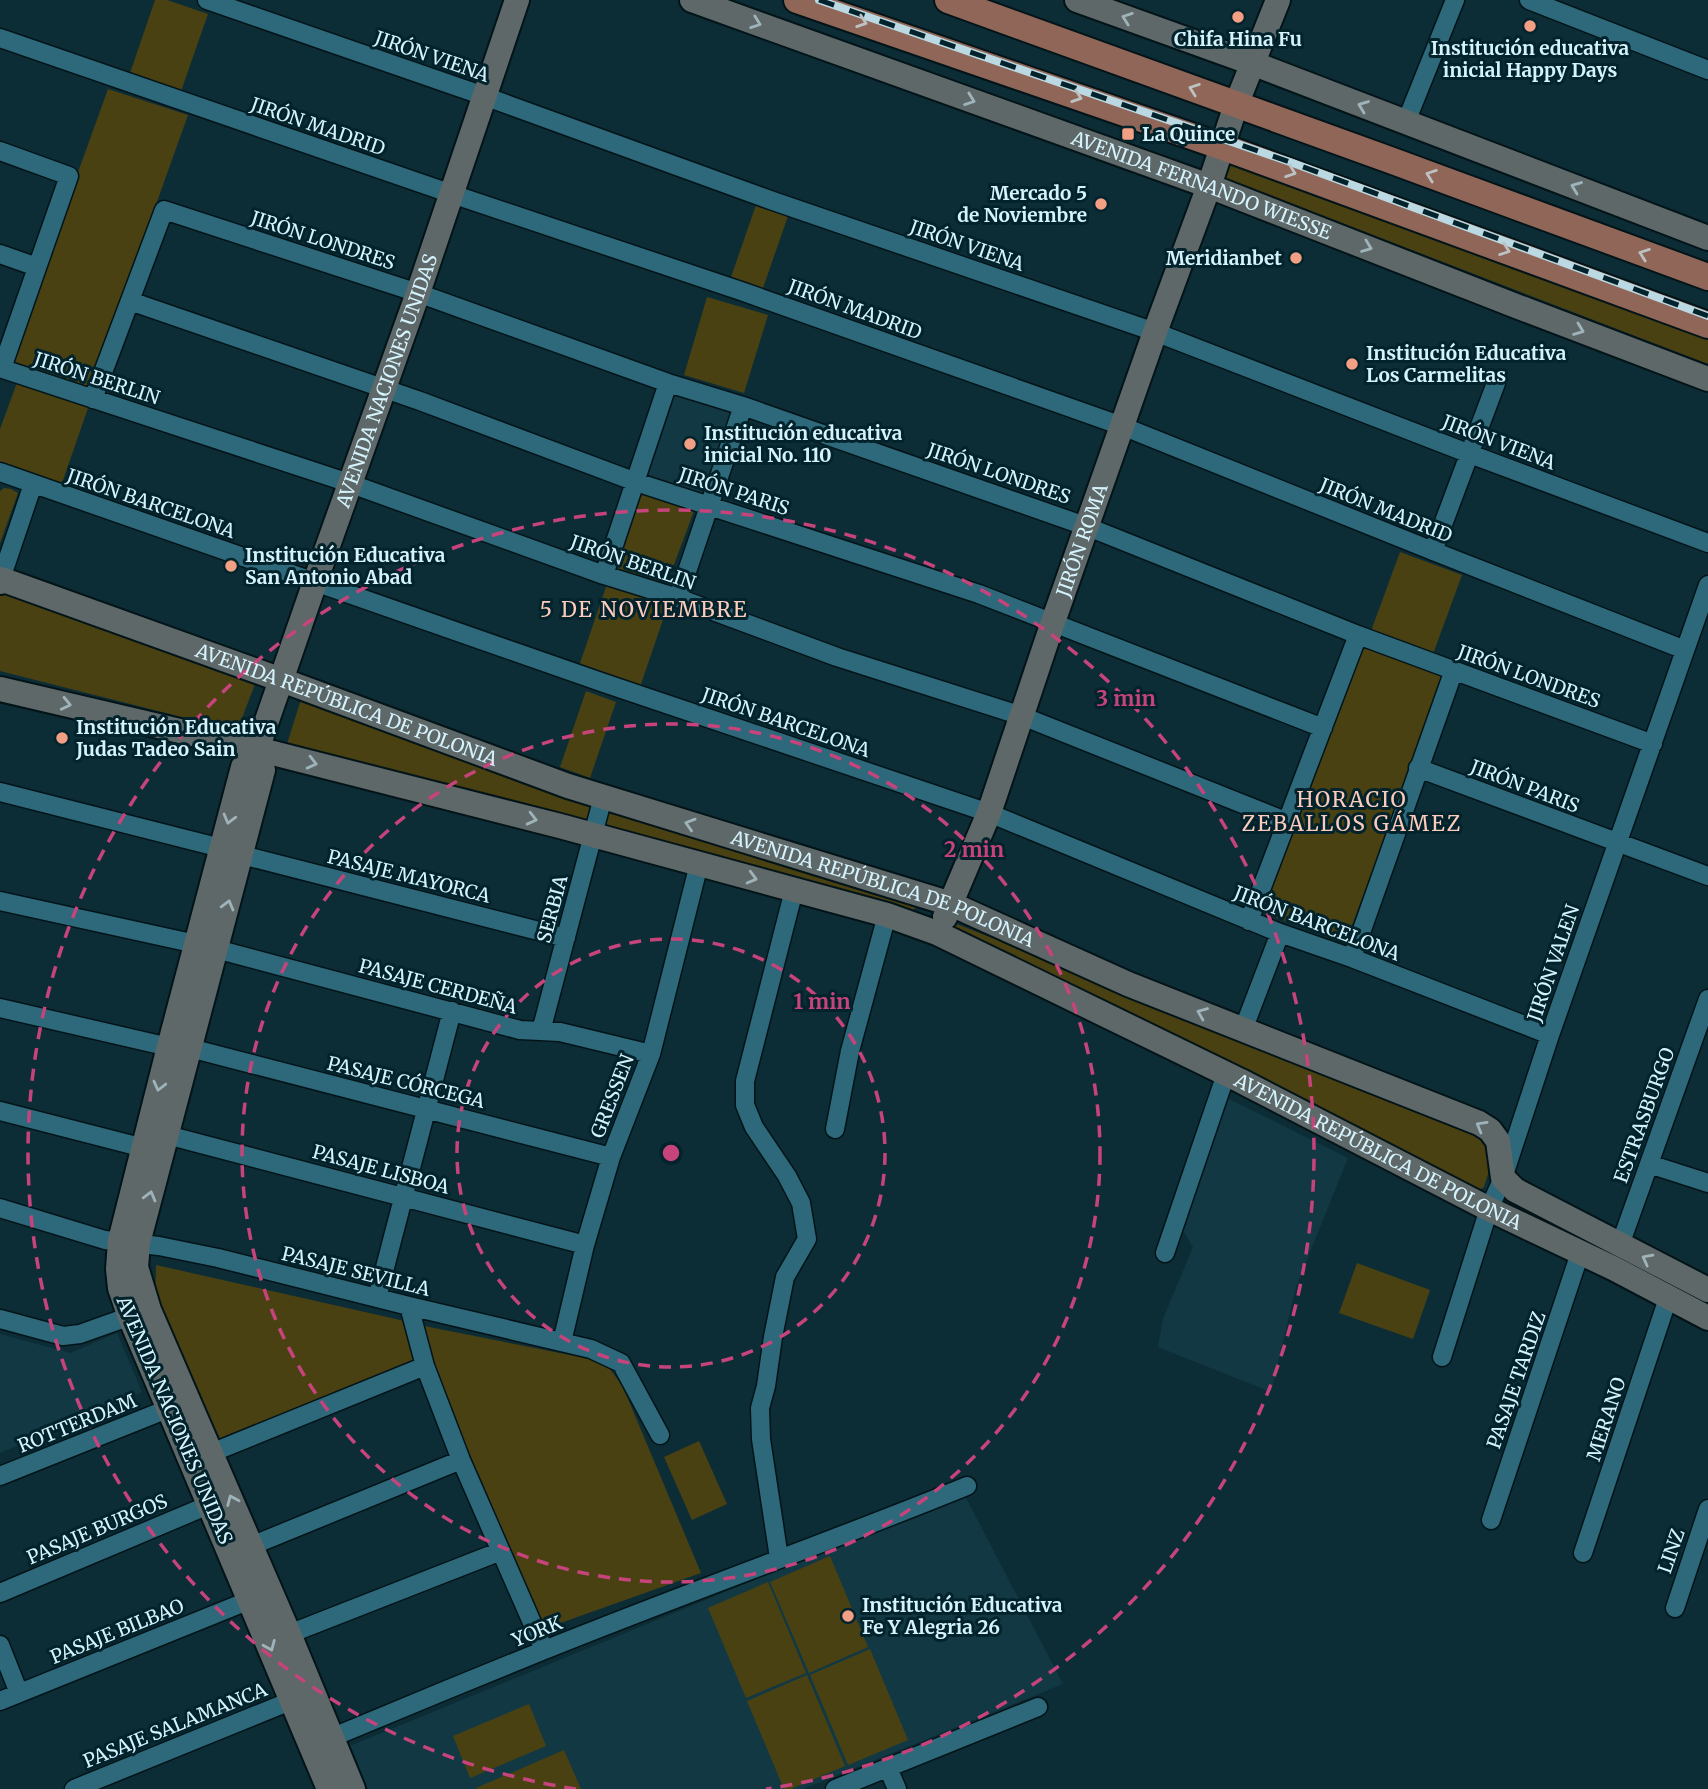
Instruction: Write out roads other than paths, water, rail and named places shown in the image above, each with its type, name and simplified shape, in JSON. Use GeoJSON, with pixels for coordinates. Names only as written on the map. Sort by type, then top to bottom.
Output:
{"type":"FeatureCollection","features":[{"type":"Feature","properties":{"kind":"main road","name":"AVENIDA NACIONES UNIDAS"},"geometry":{"type":"LineString","coordinates":[[353,1789],[293,1700],[170,1408],[140,1313],[136,1267],[129,1242],[144,1148],[180,1048],[231,851],[262,770],[256,754],[314,582],[418,293],[517,0]]}},
{"type":"Feature","properties":{"kind":"main road","name":"AVENIDA FERNANDO WIESSE"},"geometry":{"type":"LineString","coordinates":[[692,0],[1209,186],[1708,379]]}},
{"type":"Feature","properties":{"kind":"main road","name":"AVENIDA FERNANDO WIESSE"},"geometry":{"type":"LineString","coordinates":[[797,0],[1223,147],[1708,325]]}},
{"type":"Feature","properties":{"kind":"main road"},"geometry":{"type":"LineString","coordinates":[[948,0],[1708,277]]}},
{"type":"Feature","properties":{"kind":"main road"},"geometry":{"type":"LineString","coordinates":[[1077,0],[1708,238]]}},
{"type":"Feature","properties":{"kind":"main road","name":"JIRÓN ROMA"},"geometry":{"type":"LineString","coordinates":[[937,933],[989,813],[1155,332],[1236,105],[1278,0]]}},
{"type":"Feature","properties":{"kind":"main road","name":"AVENIDA REPÚBLICA DE POLONIA"},"geometry":{"type":"LineString","coordinates":[[1,580],[280,679],[568,786],[951,904],[1128,984],[1479,1123],[1490,1130],[1498,1141],[1503,1178],[1516,1190],[1708,1290]]}},
{"type":"Feature","properties":{"kind":"main road","name":"AVENIDA REPÚBLICA DE POLONIA"},"geometry":{"type":"LineString","coordinates":[[0,689],[603,838],[887,915],[937,933],[1226,1074],[1708,1318]]}},
{"type":"Feature","properties":{"kind":"main road"},"geometry":{"type":"LineString","coordinates":[[603,838],[613,800]]}},
{"type":"Feature","properties":{"kind":"main road","name":"AVENIDA NACIONES UNIDAS"},"geometry":{"type":"LineString","coordinates":[[129,1242],[167,1135],[180,1048]]}},
{"type":"Feature","properties":{"kind":"main road","name":"AVENIDA NACIONES UNIDAS"},"geometry":{"type":"LineString","coordinates":[[140,1313],[211,1453],[289,1633],[322,1742],[329,1789]]}},
{"type":"Feature","properties":{"kind":"street","name":"JIRÓN VIENA"},"geometry":{"type":"LineString","coordinates":[[207,0],[774,201],[1155,332],[1708,543]]}},
{"type":"Feature","properties":{"kind":"street"},"geometry":{"type":"LineString","coordinates":[[1406,122],[1455,0]]}},
{"type":"Feature","properties":{"kind":"street"},"geometry":{"type":"LineString","coordinates":[[1529,0],[1708,70]]}},
{"type":"Feature","properties":{"kind":"street","name":"JIRÓN MADRID"},"geometry":{"type":"LineString","coordinates":[[0,38],[741,291],[1122,426],[1685,650]]}},
{"type":"Feature","properties":{"kind":"street"},"geometry":{"type":"LineString","coordinates":[[0,151],[69,176],[1,368]]}},
{"type":"Feature","properties":{"kind":"street","name":"JIRÓN LONDRES"},"geometry":{"type":"LineString","coordinates":[[130,301],[164,210],[418,293],[668,383],[743,406],[1088,527],[1359,635],[1653,744]]}},
{"type":"Feature","properties":{"kind":"street"},"geometry":{"type":"LineString","coordinates":[[0,254],[37,267]]}},
{"type":"Feature","properties":{"kind":"street"},"geometry":{"type":"LineString","coordinates":[[93,399],[130,301]]}},
{"type":"Feature","properties":{"kind":"street","name":"JIRÓN PARIS"},"geometry":{"type":"LineString","coordinates":[[130,301],[384,389],[636,482],[979,594],[1323,728]]}},
{"type":"Feature","properties":{"kind":"street","name":"JIRÓN BERLIN"},"geometry":{"type":"LineString","coordinates":[[1,368],[350,483],[837,657],[1022,716],[1287,822]]}},
{"type":"Feature","properties":{"kind":"street"},"geometry":{"type":"LineString","coordinates":[[604,575],[668,383]]}},
{"type":"Feature","properties":{"kind":"street"},"geometry":{"type":"LineString","coordinates":[[1433,551],[1496,383]]}},
{"type":"Feature","properties":{"kind":"street"},"geometry":{"type":"LineString","coordinates":[[678,598],[743,406]]}},
{"type":"Feature","properties":{"kind":"street","name":"JIRÓN BARCELONA"},"geometry":{"type":"LineString","coordinates":[[0,472],[604,683],[989,813],[1280,933],[1550,1035]]}},
{"type":"Feature","properties":{"kind":"street"},"geometry":{"type":"LineString","coordinates":[[1,580],[33,484]]}},
{"type":"Feature","properties":{"kind":"street","name":"JIRÓN VALEN"},"geometry":{"type":"LineString","coordinates":[[1442,1357],[1489,1209],[1503,1178],[1550,1035],[1708,585]]}},
{"type":"Feature","properties":{"kind":"street"},"geometry":{"type":"LineString","coordinates":[[1249,920],[1359,635]]}},
{"type":"Feature","properties":{"kind":"street"},"geometry":{"type":"LineString","coordinates":[[1352,958],[1454,670]]}},
{"type":"Feature","properties":{"kind":"street","name":"JIRÓN PARIS"},"geometry":{"type":"LineString","coordinates":[[1418,768],[1708,876]]}},
{"type":"Feature","properties":{"kind":"street","name":"PASAJE MAYORCA"},"geometry":{"type":"LineString","coordinates":[[0,792],[566,938]]}},
{"type":"Feature","properties":{"kind":"street","name":"SERBIA"},"geometry":{"type":"LineString","coordinates":[[541,1031],[566,938],[603,838]]}},
{"type":"Feature","properties":{"kind":"street","name":"GRESSEN"},"geometry":{"type":"LineString","coordinates":[[562,1342],[584,1245],[611,1157],[651,1054],[699,864]]}},
{"type":"Feature","properties":{"kind":"street"},"geometry":{"type":"LineString","coordinates":[[779,1559],[761,1439],[760,1408],[785,1277],[807,1239],[801,1203],[787,1176],[754,1127],[745,1105],[745,1081],[794,890]]}},
{"type":"Feature","properties":{"kind":"street","name":"PASAJE CERDEÑA"},"geometry":{"type":"LineString","coordinates":[[0,901],[206,947],[520,1030],[560,1032],[651,1054]]}},
{"type":"Feature","properties":{"kind":"street"},"geometry":{"type":"LineString","coordinates":[[835,1129],[850,1051],[887,915]]}},
{"type":"Feature","properties":{"kind":"street"},"geometry":{"type":"LineString","coordinates":[[1243,1030],[1280,933]]}},
{"type":"Feature","properties":{"kind":"street","name":"ESTRASBURGO"},"geometry":{"type":"LineString","coordinates":[[1620,1245],[1649,1164],[1702,1033],[1708,999]]}},
{"type":"Feature","properties":{"kind":"street","name":"PASAJE CÓRCEGA"},"geometry":{"type":"LineString","coordinates":[[0,1008],[180,1048],[611,1157]]}},
{"type":"Feature","properties":{"kind":"street"},"geometry":{"type":"LineString","coordinates":[[377,1298],[452,1011]]}},
{"type":"Feature","properties":{"kind":"street"},"geometry":{"type":"LineString","coordinates":[[1165,1254],[1226,1074]]}},
{"type":"Feature","properties":{"kind":"street"},"geometry":{"type":"LineString","coordinates":[[0,1111],[144,1148]]}},
{"type":"Feature","properties":{"kind":"street","name":"PASAJE LISBOA"},"geometry":{"type":"LineString","coordinates":[[167,1135],[584,1245]]}},
{"type":"Feature","properties":{"kind":"street"},"geometry":{"type":"LineString","coordinates":[[1649,1164],[1708,1183]]}},
{"type":"Feature","properties":{"kind":"street","name":"PASAJE SEVILLA"},"geometry":{"type":"LineString","coordinates":[[0,1208],[105,1240],[159,1246],[218,1258],[591,1349],[621,1363],[660,1434]]}},
{"type":"Feature","properties":{"kind":"street","name":"PASAJE TARDIZ"},"geometry":{"type":"LineString","coordinates":[[1491,1520],[1580,1253]]}},
{"type":"Feature","properties":{"kind":"street","name":"MERANO"},"geometry":{"type":"LineString","coordinates":[[1583,1553],[1668,1298]]}},
{"type":"Feature","properties":{"kind":"street"},"geometry":{"type":"LineString","coordinates":[[408,1306],[425,1366],[461,1460],[544,1650]]}},
{"type":"Feature","properties":{"kind":"street"},"geometry":{"type":"LineString","coordinates":[[0,1319],[63,1336],[80,1334],[140,1313]]}},
{"type":"Feature","properties":{"kind":"street"},"geometry":{"type":"LineString","coordinates":[[211,1453],[425,1366]]}},
{"type":"Feature","properties":{"kind":"street","name":"ROTTERDAM"},"geometry":{"type":"LineString","coordinates":[[0,1476],[170,1408]]}},
{"type":"Feature","properties":{"kind":"street"},"geometry":{"type":"LineString","coordinates":[[251,1546],[461,1460]]}},
{"type":"Feature","properties":{"kind":"street","name":"YORK"},"geometry":{"type":"LineString","coordinates":[[322,1742],[544,1650],[967,1486]]}},
{"type":"Feature","properties":{"kind":"street","name":"PASAJE BURGOS"},"geometry":{"type":"LineString","coordinates":[[0,1592],[211,1504]]}},
{"type":"Feature","properties":{"kind":"street","name":"LINZ"},"geometry":{"type":"LineString","coordinates":[[1675,1608],[1708,1508]]}},
{"type":"Feature","properties":{"kind":"street"},"geometry":{"type":"LineString","coordinates":[[289,1633],[501,1551]]}},
{"type":"Feature","properties":{"kind":"street","name":"PASAJE BILBAO"},"geometry":{"type":"LineString","coordinates":[[0,1701],[250,1600]]}},
{"type":"Feature","properties":{"kind":"street"},"geometry":{"type":"LineString","coordinates":[[0,1645],[19,1693]]}},
{"type":"Feature","properties":{"kind":"street","name":"PASAJE SALAMANCA"},"geometry":{"type":"LineString","coordinates":[[74,1789],[293,1700]]}},
{"type":"Feature","properties":{"kind":"street"},"geometry":{"type":"LineString","coordinates":[[835,1789],[1038,1707]]}},
{"type":"Feature","properties":{"kind":"street"},"geometry":{"type":"LineString","coordinates":[[888,1768],[897,1789]]}},
{"type":"Feature","properties":{"kind":"railway"},"geometry":{"type":"LineString","coordinates":[[819,0],[1290,162],[1708,316]]}},
{"type":"Feature","properties":{"kind":"place","name":"Chifa Hina Fu"},"geometry":{"type":"Point","coordinates":[1238,17]}},
{"type":"Feature","properties":{"kind":"place","name":"Institución educativa inicial Happy Days"},"geometry":{"type":"Point","coordinates":[1530,26]}},
{"type":"Feature","properties":{"kind":"place","name":"La Quince"},"geometry":{"type":"Point","coordinates":[1128,134]}},
{"type":"Feature","properties":{"kind":"place","name":"Mercado 5 de Noviembre"},"geometry":{"type":"Point","coordinates":[1101,204]}},
{"type":"Feature","properties":{"kind":"place","name":"Meridianbet"},"geometry":{"type":"Point","coordinates":[1296,258]}},
{"type":"Feature","properties":{"kind":"place","name":"Institución Educativa Los Carmelitas"},"geometry":{"type":"Point","coordinates":[1352,364]}},
{"type":"Feature","properties":{"kind":"place","name":"Institución educativa inicial No. 110"},"geometry":{"type":"Point","coordinates":[690,444]}},
{"type":"Feature","properties":{"kind":"place","name":"Institución Educativa San Antonio Abad"},"geometry":{"type":"Point","coordinates":[231,566]}},
{"type":"Feature","properties":{"kind":"place","name":"Institución Educativa Judas Tadeo Sain"},"geometry":{"type":"Point","coordinates":[62,738]}},
{"type":"Feature","properties":{"kind":"place","name":"Institución Educativa Fe Y Alegria 26"},"geometry":{"type":"Point","coordinates":[848,1616]}},
{"type":"Feature","properties":{"kind":"district","name":"5 DE NOVIEMBRE"},"geometry":{"type":"Point","coordinates":[644,610]}},
{"type":"Feature","properties":{"kind":"district","name":"HORACIO ZEBALLOS GÁMEZ"},"geometry":{"type":"Point","coordinates":[1352,812]}}]}
